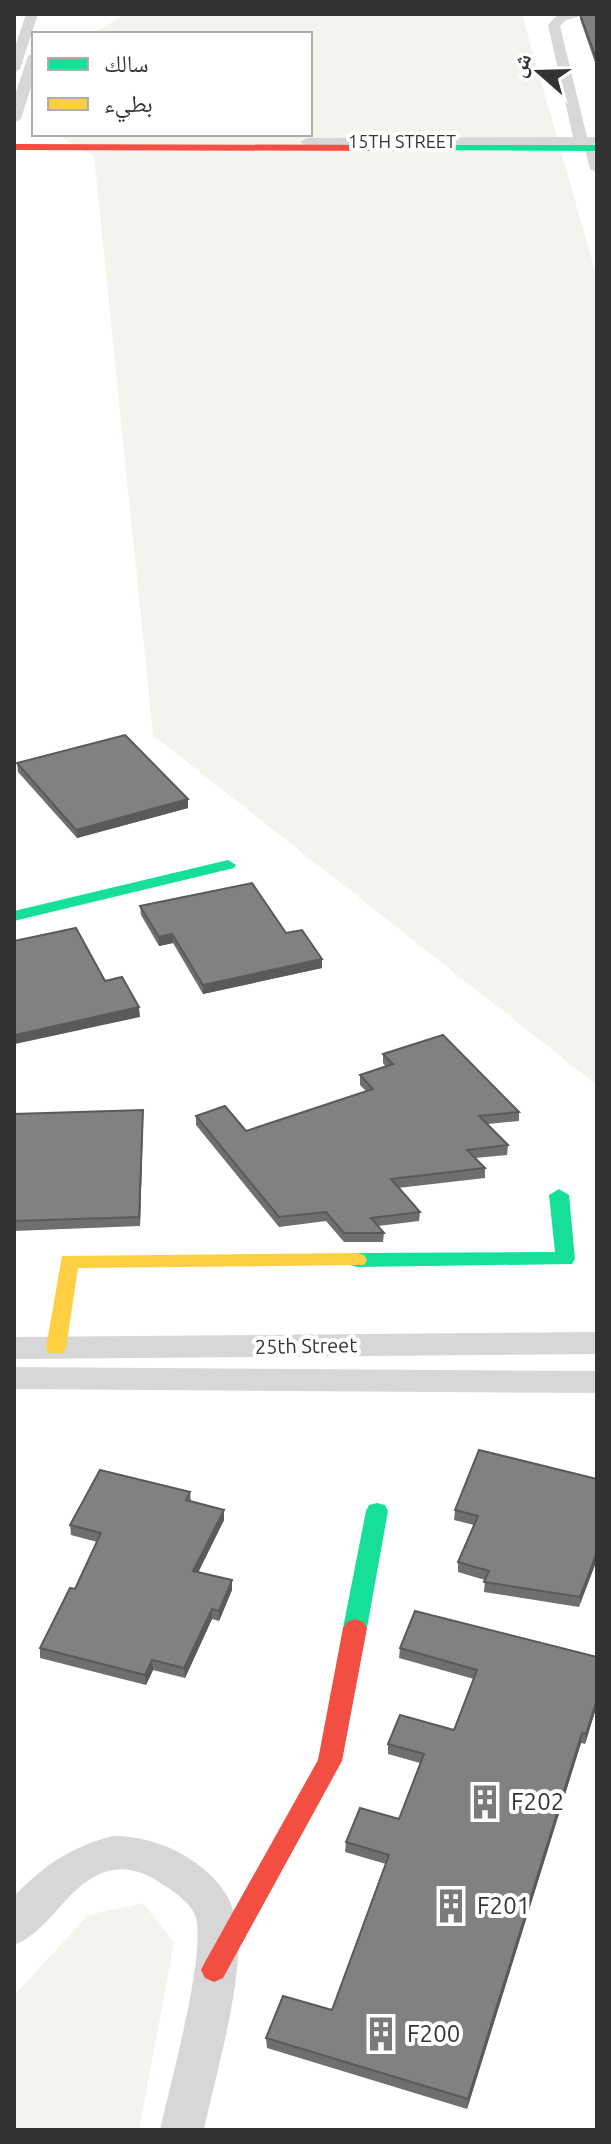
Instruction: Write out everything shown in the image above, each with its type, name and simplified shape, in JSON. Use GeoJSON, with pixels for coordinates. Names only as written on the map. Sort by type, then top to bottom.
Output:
{"type":"FeatureCollection","features":[{"type":"Feature","properties":{"kind":"street"},"geometry":{"type":"LineString","coordinates":[[14,69],[32,14]]}},
{"type":"Feature","properties":{"kind":"street"},"geometry":{"type":"LineString","coordinates":[[582,14],[562,17],[554,25],[597,169]]}},
{"type":"Feature","properties":{"kind":"street"},"geometry":{"type":"LineString","coordinates":[[580,68],[567,28],[581,22],[597,22]]}},
{"type":"Feature","properties":{"kind":"street"},"geometry":{"type":"LineString","coordinates":[[14,119],[32,62]]}},
{"type":"Feature","properties":{"kind":"street"},"geometry":{"type":"LineString","coordinates":[[14,145],[591,144]]}},
{"type":"Feature","properties":{"kind":"street"},"geometry":{"type":"LineString","coordinates":[[14,916],[228,865]]}},
{"type":"Feature","properties":{"kind":"street"},"geometry":{"type":"LineString","coordinates":[[56,1348],[69,1261],[565,1259],[559,1195]]}},
{"type":"Feature","properties":{"kind":"street","name":"25th Street"},"geometry":{"type":"LineString","coordinates":[[14,1348],[597,1343]]}},
{"type":"Feature","properties":{"kind":"street","name":"25th Street"},"geometry":{"type":"LineString","coordinates":[[14,1378],[597,1382]]}},
{"type":"Feature","properties":{"kind":"street"},"geometry":{"type":"LineString","coordinates":[[214,1970],[330,1761],[377,1511]]}},
{"type":"Feature","properties":{"kind":"street"},"geometry":{"type":"LineString","coordinates":[[14,1927],[41,1893],[80,1861],[120,1850],[166,1862],[200,1889],[216,1918],[214,1970],[182,2130]]}},
{"type":"Feature","properties":{"kind":"shaded area"},"geometry":{"type":"Polygon","coordinates":[[[125,14],[522,14],[597,278],[597,1085],[153,735],[94,156],[59,136],[312,136],[312,32],[96,32],[125,14]]]}},
{"type":"Feature","properties":{"kind":"shaded area"},"geometry":{"type":"Polygon","coordinates":[[[143,1903],[174,1943],[139,2130],[14,2130],[14,1996],[88,1915],[143,1903]]]}},
{"type":"Feature","properties":{"kind":"building"},"geometry":{"type":"Polygon","coordinates":[[[580,14],[597,14],[597,61],[580,14]]]}},
{"type":"Feature","properties":{"kind":"building"},"geometry":{"type":"Polygon","coordinates":[[[125,735],[188,799],[76,830],[17,763],[125,735]]]}},
{"type":"Feature","properties":{"kind":"building"},"geometry":{"type":"Polygon","coordinates":[[[252,883],[286,933],[302,930],[322,959],[203,985],[172,934],[159,937],[140,906],[252,883]]]}},
{"type":"Feature","properties":{"kind":"building"},"geometry":{"type":"Polygon","coordinates":[[[76,928],[105,981],[122,977],[139,1007],[15,1035],[14,941],[76,928]]]}},
{"type":"Feature","properties":{"kind":"building"},"geometry":{"type":"Polygon","coordinates":[[[443,1035],[519,1112],[479,1116],[508,1145],[467,1150],[485,1168],[391,1179],[420,1212],[371,1218],[384,1233],[344,1233],[326,1212],[279,1217],[196,1116],[225,1106],[246,1131],[373,1089],[360,1075],[393,1064],[383,1054],[443,1035]]]}},
{"type":"Feature","properties":{"kind":"building"},"geometry":{"type":"Polygon","coordinates":[[[143,1110],[139,1217],[14,1221],[14,1114],[143,1110]]]}},
{"type":"Feature","properties":{"kind":"building"},"geometry":{"type":"Polygon","coordinates":[[[479,1450],[597,1479],[597,1552],[580,1597],[484,1582],[489,1571],[458,1562],[478,1516],[455,1510],[479,1450]]]}},
{"type":"Feature","properties":{"kind":"building"},"geometry":{"type":"Polygon","coordinates":[[[100,1470],[190,1492],[186,1500],[224,1510],[193,1571],[232,1580],[219,1611],[212,1609],[184,1668],[152,1660],[145,1675],[40,1648],[70,1588],[75,1589],[101,1533],[70,1525],[100,1470]]]}},
{"type":"Feature","properties":{"kind":"building"},"geometry":{"type":"Polygon","coordinates":[[[415,1611],[597,1657],[597,1699],[586,1734],[582,1733],[468,2099],[266,2038],[283,1996],[332,2010],[389,1855],[346,1842],[360,1808],[399,1819],[424,1754],[388,1744],[400,1715],[454,1730],[477,1670],[400,1648],[415,1611]]]}},
{"type":"Feature","properties":{"kind":"traffic: fast"},"geometry":{"type":"LineString","coordinates":[[399,148],[597,148]]}},
{"type":"Feature","properties":{"kind":"traffic: fast"},"geometry":{"type":"LineString","coordinates":[[14,916],[228,865]]}},
{"type":"Feature","properties":{"kind":"traffic: fast"},"geometry":{"type":"LineString","coordinates":[[357,1260],[565,1259],[559,1195]]}},
{"type":"Feature","properties":{"kind":"traffic: fast"},"geometry":{"type":"LineString","coordinates":[[355,1628],[377,1511]]}},
{"type":"Feature","properties":{"kind":"traffic: slow"},"geometry":{"type":"LineString","coordinates":[[56,1348],[69,1261],[357,1260]]}},
{"type":"Feature","properties":{"kind":"traffic: jam"},"geometry":{"type":"LineString","coordinates":[[14,147],[399,148]]}},
{"type":"Feature","properties":{"kind":"traffic: jam"},"geometry":{"type":"LineString","coordinates":[[214,1970],[330,1761],[355,1628]]}},
{"type":"Feature","properties":{"kind":"place","name":"F202"},"geometry":{"type":"Point","coordinates":[485,1802]}},
{"type":"Feature","properties":{"kind":"place","name":"F201"},"geometry":{"type":"Point","coordinates":[451,1906]}},
{"type":"Feature","properties":{"kind":"place","name":"F200"},"geometry":{"type":"Point","coordinates":[381,2034]}}]}
